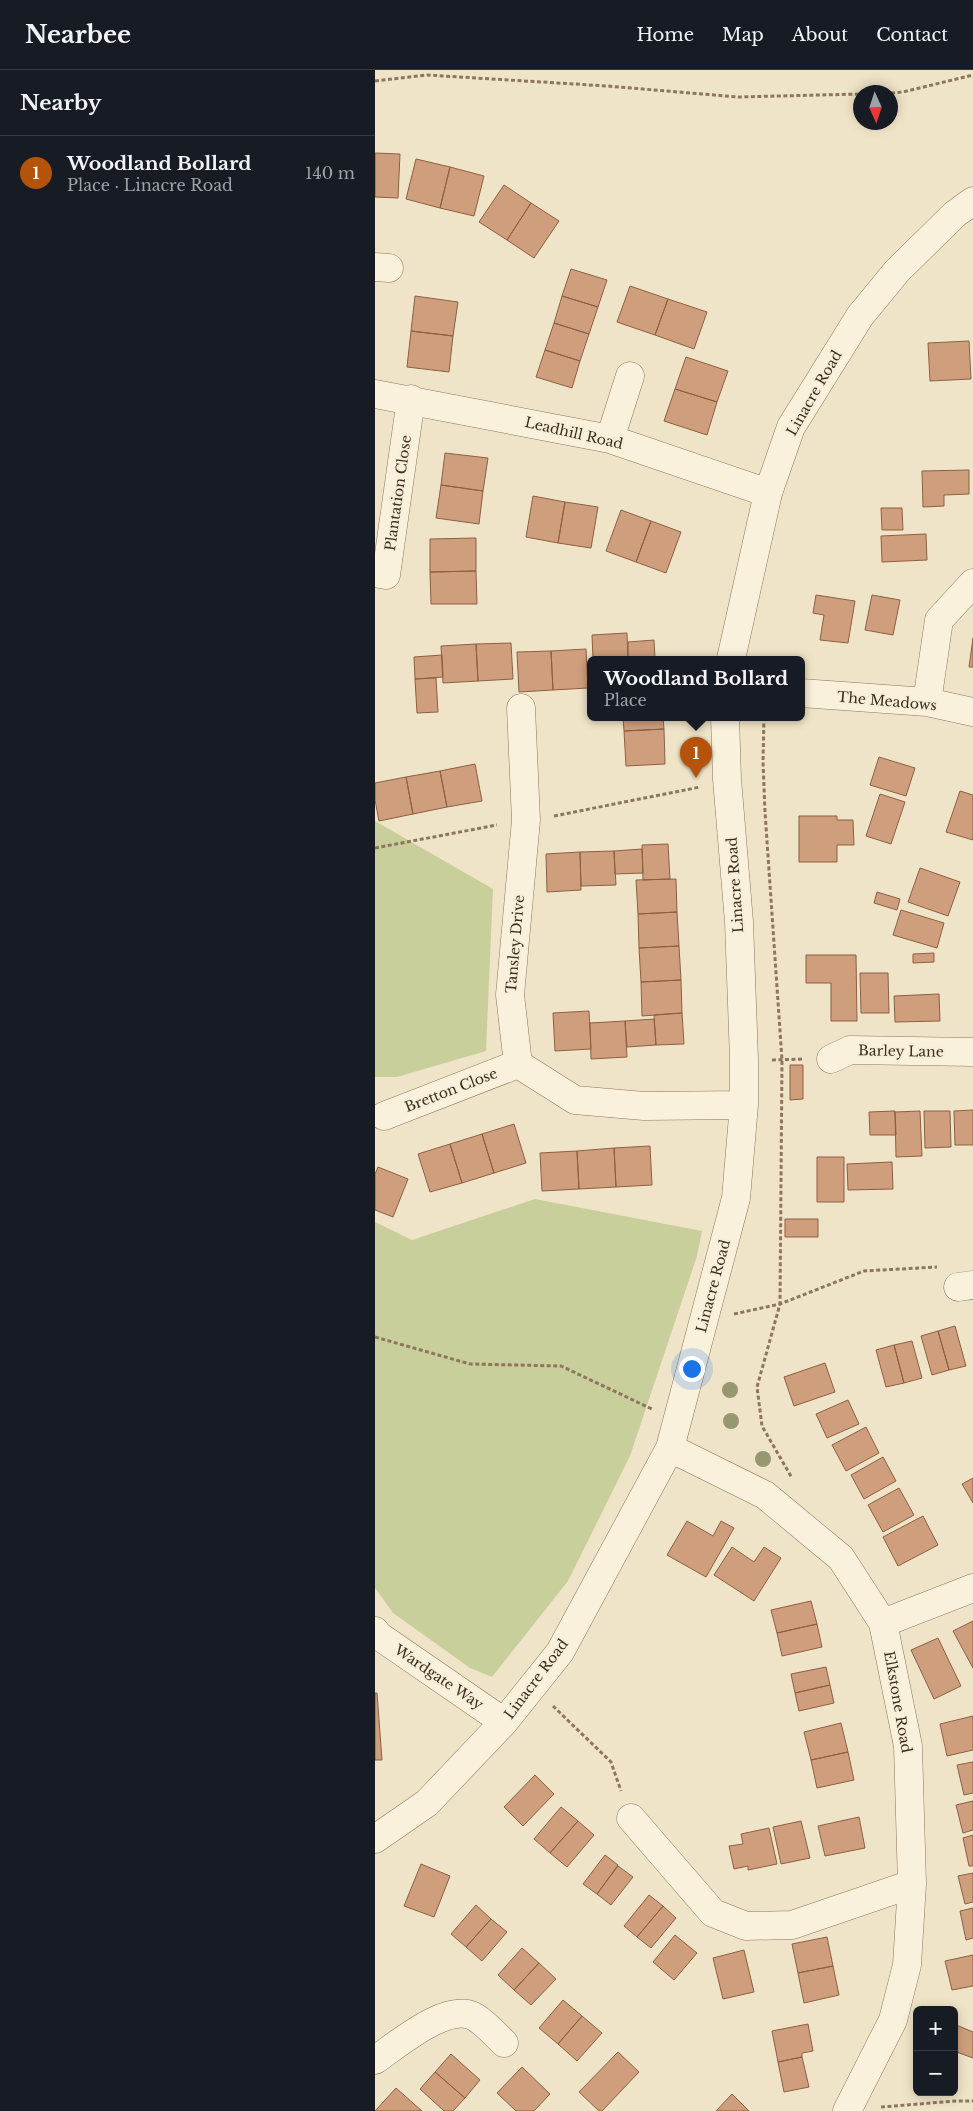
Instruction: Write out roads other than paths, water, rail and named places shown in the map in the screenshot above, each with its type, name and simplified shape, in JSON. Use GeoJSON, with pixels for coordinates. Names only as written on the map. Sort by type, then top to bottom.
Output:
{"type":"FeatureCollection","features":[{"type":"Feature","properties":{"kind":"street","name":"Linacre Road"},"geometry":{"type":"LineString","coordinates":[[732,656],[768,492],[791,427],[859,316],[897,271],[955,214],[973,201]]}},
{"type":"Feature","properties":{"kind":"street"},"geometry":{"type":"LineString","coordinates":[[610,439],[630,376]]}},
{"type":"Feature","properties":{"kind":"street","name":"Leadhill Road"},"geometry":{"type":"LineString","coordinates":[[375,394],[411,399],[610,439],[768,492]]}},
{"type":"Feature","properties":{"kind":"street","name":"Plantation Close"},"geometry":{"type":"LineString","coordinates":[[375,574],[386,575],[411,399]]}},
{"type":"Feature","properties":{"kind":"street"},"geometry":{"type":"LineString","coordinates":[[927,702],[939,620],[973,583]]}},
{"type":"Feature","properties":{"kind":"street","name":"The Meadows"},"geometry":{"type":"LineString","coordinates":[[805,693],[927,702],[973,712]]}},
{"type":"Feature","properties":{"kind":"street","name":"Tansley Drive"},"geometry":{"type":"LineString","coordinates":[[518,1064],[510,995],[526,820],[521,708]]}},
{"type":"Feature","properties":{"kind":"street","name":"Linacre Road"},"geometry":{"type":"LineString","coordinates":[[375,1839],[427,1803],[504,1722],[560,1652],[670,1448],[736,1198],[744,1104],[739,922],[726,763],[725,721]]}},
{"type":"Feature","properties":{"kind":"street","name":"Barley Lane"},"geometry":{"type":"LineString","coordinates":[[831,1059],[850,1050],[973,1052]]}},
{"type":"Feature","properties":{"kind":"street"},"geometry":{"type":"LineString","coordinates":[[518,1064],[575,1100],[644,1106],[744,1104]]}},
{"type":"Feature","properties":{"kind":"street","name":"Bretton Close"},"geometry":{"type":"LineString","coordinates":[[384,1116],[518,1064]]}},
{"type":"Feature","properties":{"kind":"street","name":"Elkstone Road"},"geometry":{"type":"LineString","coordinates":[[670,1448],[765,1495],[841,1558],[883,1623],[908,1746],[912,1884],[907,1965],[893,2020],[847,2111]]}},
{"type":"Feature","properties":{"kind":"street"},"geometry":{"type":"LineString","coordinates":[[883,1623],[973,1588]]}},
{"type":"Feature","properties":{"kind":"street","name":"Wardgate Way"},"geometry":{"type":"LineString","coordinates":[[375,1631],[379,1636],[504,1722]]}},
{"type":"Feature","properties":{"kind":"street"},"geometry":{"type":"LineString","coordinates":[[631,1818],[713,1913],[746,1926],[792,1925],[912,1884]]}},
{"type":"Feature","properties":{"kind":"street"},"geometry":{"type":"LineString","coordinates":[[375,2060],[431,2022],[450,2014],[473,2016],[504,2042]]}},
{"type":"Feature","properties":{"kind":"place","name":"Woodland Bollard"},"geometry":{"type":"Point","coordinates":[696,778]}}]}
